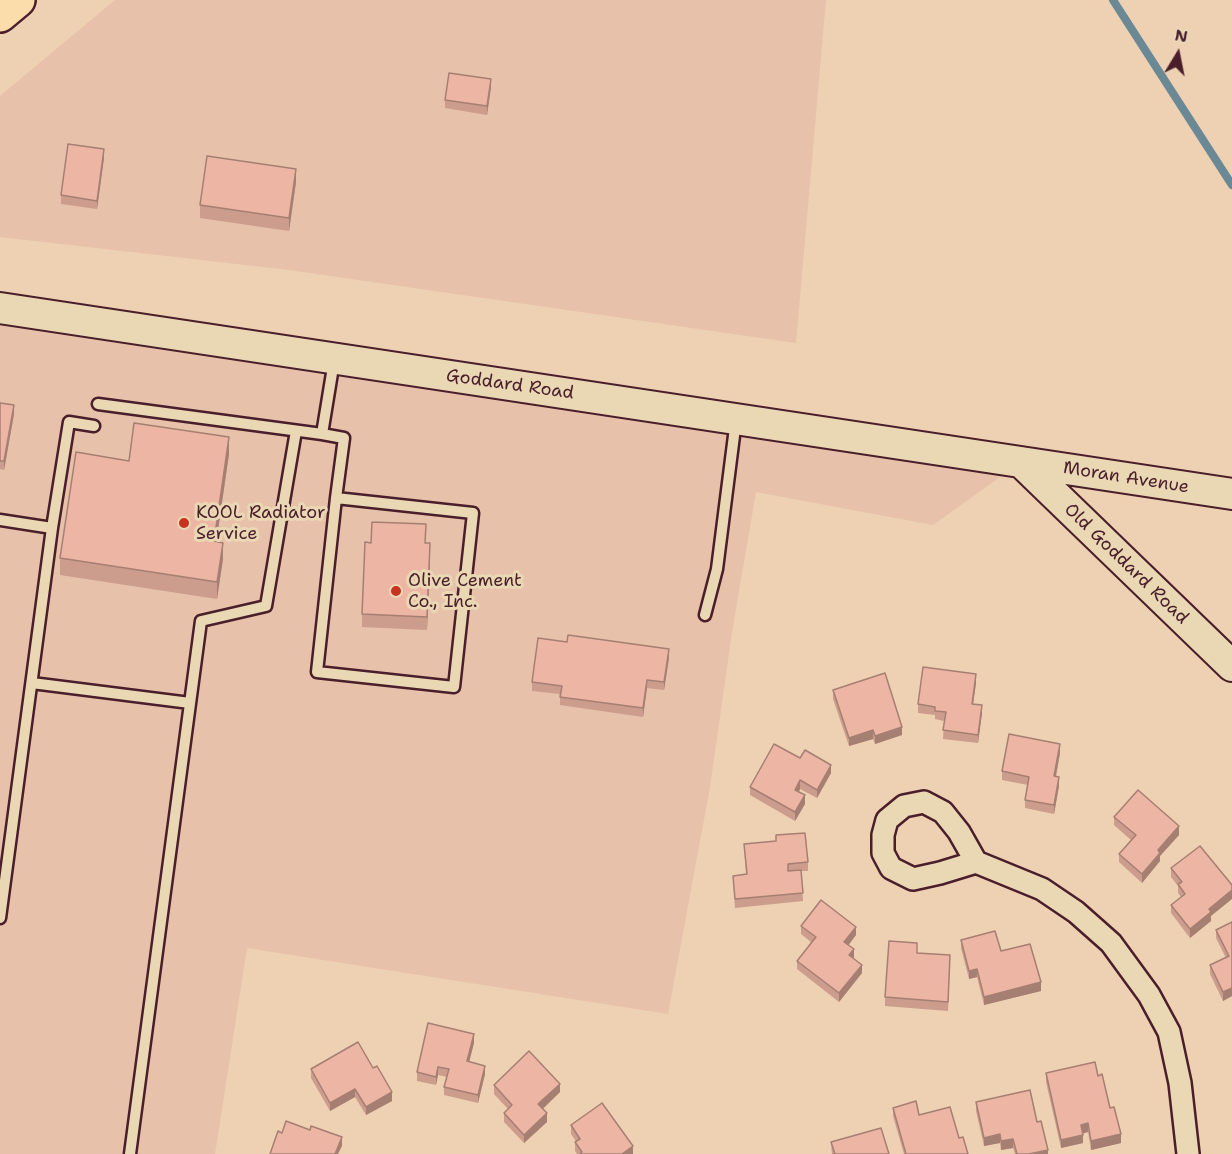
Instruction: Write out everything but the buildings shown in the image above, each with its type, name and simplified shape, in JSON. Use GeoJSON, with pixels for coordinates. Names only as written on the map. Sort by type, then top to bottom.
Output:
{"type":"FeatureCollection","features":[{"type":"Feature","properties":{"kind":"highway"},"geometry":{"type":"LineString","coordinates":[[0,15],[18,0]]}},
{"type":"Feature","properties":{"kind":"main road","name":"Goddard Road"},"geometry":{"type":"LineString","coordinates":[[0,309],[1021,462]]}},
{"type":"Feature","properties":{"kind":"main road","name":"Moran Avenue"},"geometry":{"type":"LineString","coordinates":[[1021,462],[1232,494]]}},
{"type":"Feature","properties":{"kind":"main road","name":"Old Goddard Road"},"geometry":{"type":"LineString","coordinates":[[1021,462],[1232,666]]}},
{"type":"Feature","properties":{"kind":"street"},"geometry":{"type":"LineString","coordinates":[[976,862],[1042,889],[1068,906],[1111,944],[1128,965],[1149,995],[1168,1032],[1180,1083],[1188,1154]]}},
{"type":"Feature","properties":{"kind":"lane"},"geometry":{"type":"LineString","coordinates":[[322,434],[335,358]]}},
{"type":"Feature","properties":{"kind":"lane"},"geometry":{"type":"LineString","coordinates":[[99,404],[344,438],[336,498],[316,672],[454,687],[473,513],[336,498]]}},
{"type":"Feature","properties":{"kind":"lane"},"geometry":{"type":"LineString","coordinates":[[705,615],[717,569],[736,418]]}},
{"type":"Feature","properties":{"kind":"lane"},"geometry":{"type":"LineString","coordinates":[[0,918],[52,528],[69,422],[94,426]]}},
{"type":"Feature","properties":{"kind":"lane"},"geometry":{"type":"LineString","coordinates":[[130,1154],[201,621],[266,606],[296,431]]}},
{"type":"Feature","properties":{"kind":"lane"},"geometry":{"type":"LineString","coordinates":[[0,520],[52,528]]}},
{"type":"Feature","properties":{"kind":"lane"},"geometry":{"type":"LineString","coordinates":[[32,683],[190,703]]}},
{"type":"Feature","properties":{"kind":"shaded area"},"geometry":{"type":"Polygon","coordinates":[[[115,0],[826,0],[796,343],[289,270],[0,237],[0,96],[115,0]]]}},
{"type":"Feature","properties":{"kind":"shaded area"},"geometry":{"type":"Polygon","coordinates":[[[0,306],[1021,462],[933,525],[756,492],[732,632],[710,787],[668,1014],[247,948],[215,1154],[0,1154],[0,306]]]}},
{"type":"Feature","properties":{"kind":"waterway"},"geometry":{"type":"LineString","coordinates":[[1113,0],[1232,185]]}},
{"type":"Feature","properties":{"kind":"place","name":"KOOL Radiator Service"},"geometry":{"type":"Point","coordinates":[184,523]}},
{"type":"Feature","properties":{"kind":"place","name":"Olive Cement Co., Inc."},"geometry":{"type":"Point","coordinates":[396,591]}}]}
